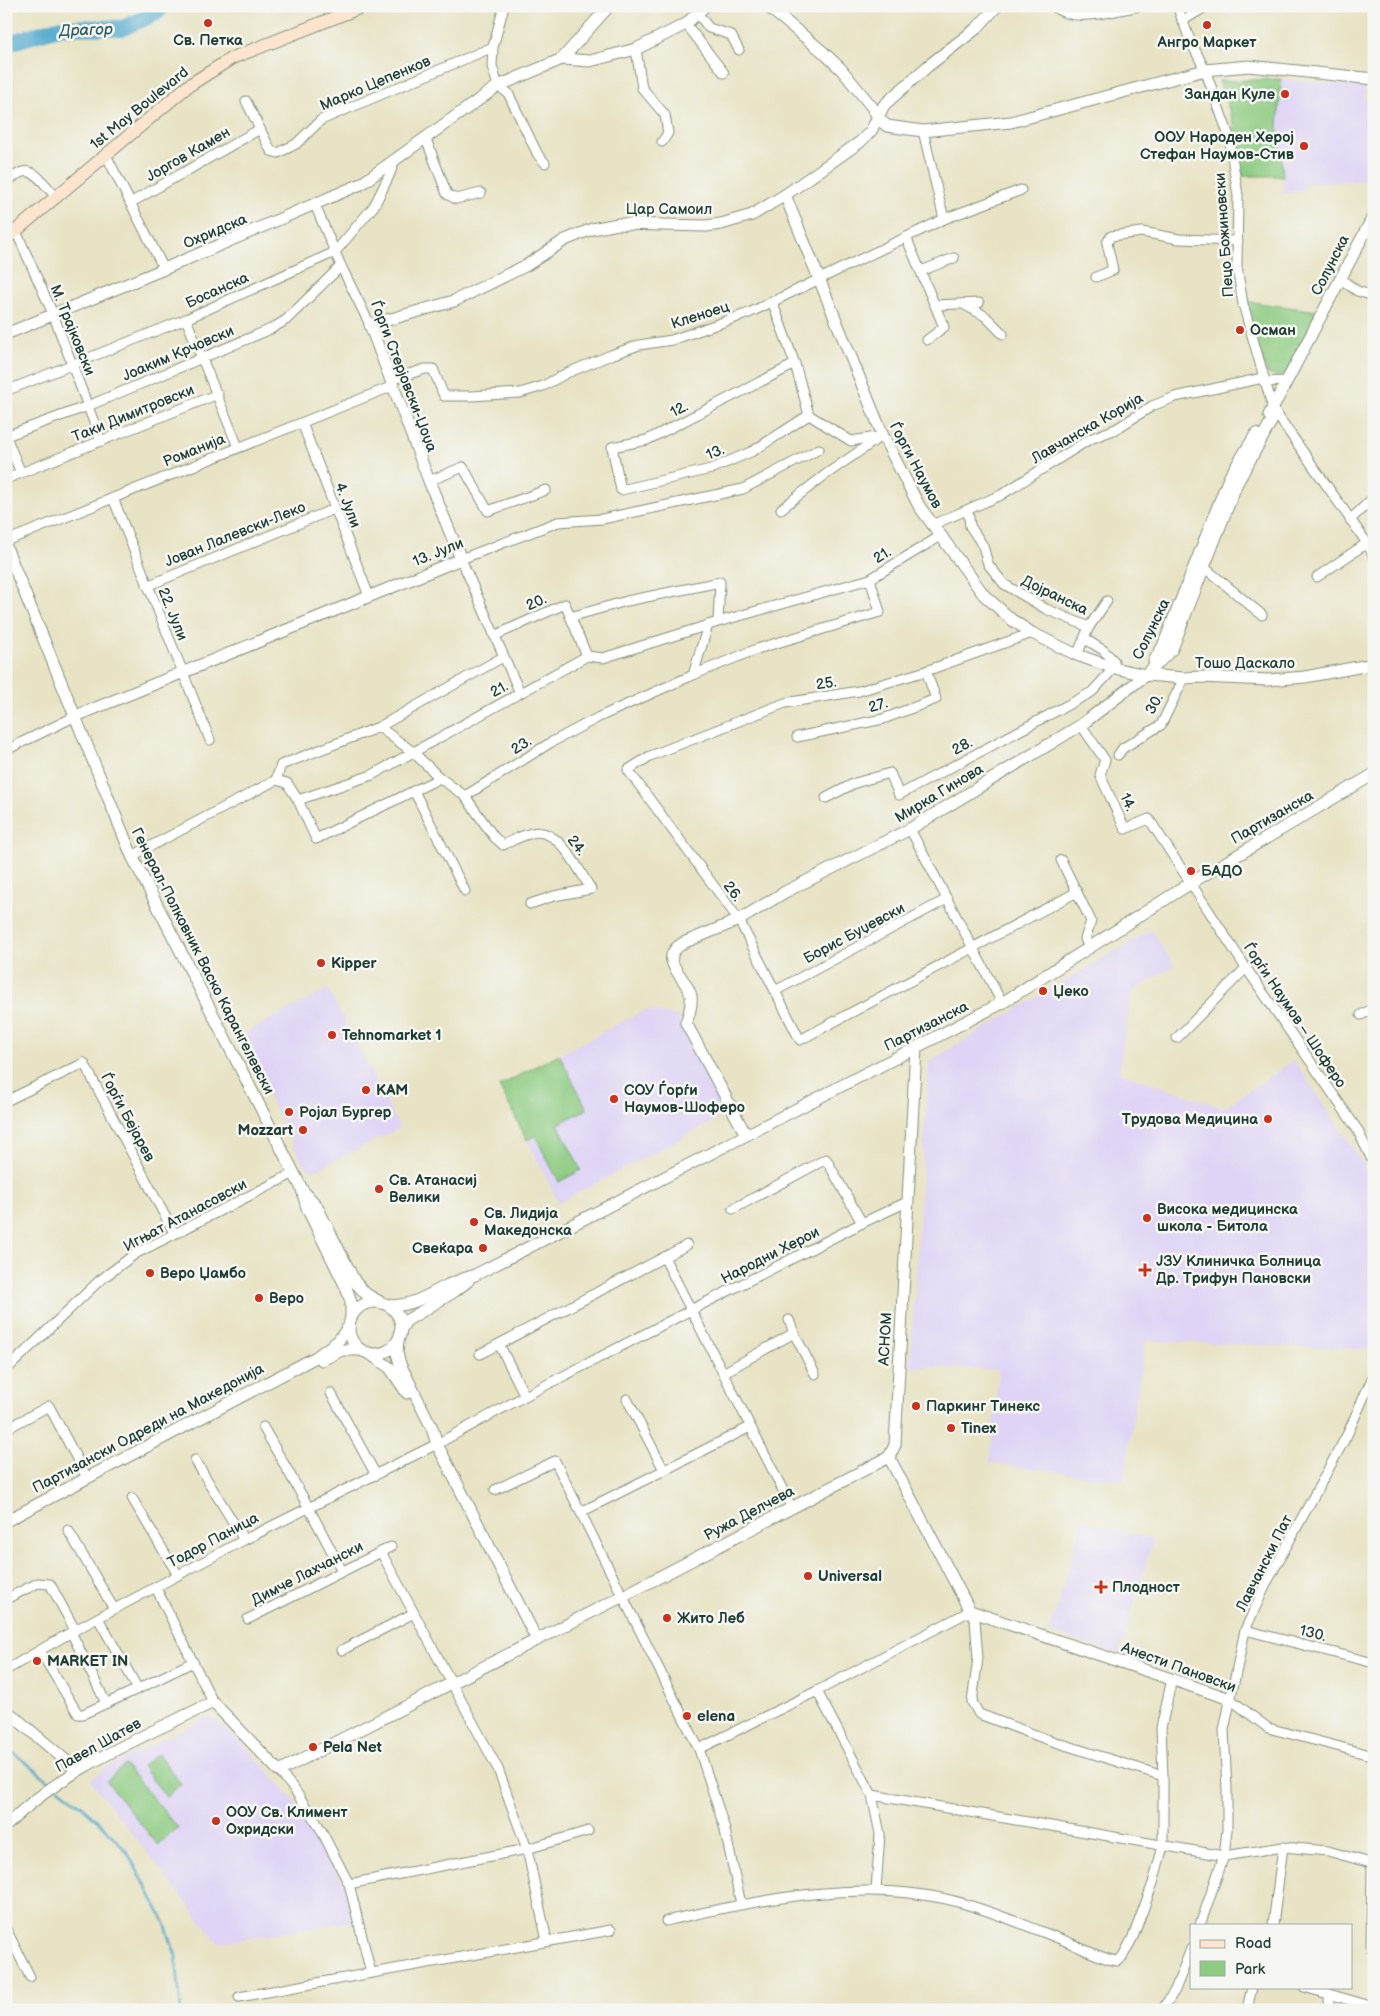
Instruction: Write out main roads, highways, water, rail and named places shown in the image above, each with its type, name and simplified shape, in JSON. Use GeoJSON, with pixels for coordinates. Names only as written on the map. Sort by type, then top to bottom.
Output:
{"type":"FeatureCollection","features":[{"type":"Feature","properties":{"kind":"main road","name":"1st May Boulevard"},"geometry":{"type":"LineString","coordinates":[[11,235],[188,86],[232,58],[364,6]]}},
{"type":"Feature","properties":{"kind":"waterway","name":"Драгор"},"geometry":{"type":"LineString","coordinates":[[6,44],[61,27],[123,28],[156,13],[163,6]]}},
{"type":"Feature","properties":{"kind":"waterway"},"geometry":{"type":"LineString","coordinates":[[6,1747],[52,1783]]}},
{"type":"Feature","properties":{"kind":"waterway"},"geometry":{"type":"LineString","coordinates":[[59,1788],[81,1805],[127,1852],[146,1886],[164,1921],[176,1956],[181,2010]]}},
{"type":"Feature","properties":{"kind":"place","name":"Св. Петка"},"geometry":{"type":"Point","coordinates":[208,23]}},
{"type":"Feature","properties":{"kind":"place","name":"Ангро Маркет"},"geometry":{"type":"Point","coordinates":[1207,25]}},
{"type":"Feature","properties":{"kind":"place","name":"Зандан Куле"},"geometry":{"type":"Point","coordinates":[1285,94]}},
{"type":"Feature","properties":{"kind":"place","name":"ООУ Народен Херој Стефан Наумов-Стив"},"geometry":{"type":"Point","coordinates":[1304,146]}},
{"type":"Feature","properties":{"kind":"place","name":"Осман"},"geometry":{"type":"Point","coordinates":[1240,330]}},
{"type":"Feature","properties":{"kind":"place","name":"БАДО"},"geometry":{"type":"Point","coordinates":[1191,871]}},
{"type":"Feature","properties":{"kind":"place","name":"Kipper"},"geometry":{"type":"Point","coordinates":[321,963]}},
{"type":"Feature","properties":{"kind":"place","name":"Џеко"},"geometry":{"type":"Point","coordinates":[1043,991]}},
{"type":"Feature","properties":{"kind":"place","name":"Tehnomarket 1"},"geometry":{"type":"Point","coordinates":[332,1035]}},
{"type":"Feature","properties":{"kind":"place","name":"KAM"},"geometry":{"type":"Point","coordinates":[366,1090]}},
{"type":"Feature","properties":{"kind":"place","name":"СОУ Ѓорѓи Наумов-Шоферо"},"geometry":{"type":"Point","coordinates":[614,1099]}},
{"type":"Feature","properties":{"kind":"place","name":"Ројал Бургер"},"geometry":{"type":"Point","coordinates":[289,1112]}},
{"type":"Feature","properties":{"kind":"place","name":"Трудова Медицина"},"geometry":{"type":"Point","coordinates":[1268,1119]}},
{"type":"Feature","properties":{"kind":"place","name":"Mozzart"},"geometry":{"type":"Point","coordinates":[303,1130]}},
{"type":"Feature","properties":{"kind":"place","name":"Св. Атанасиј Велики"},"geometry":{"type":"Point","coordinates":[379,1189]}},
{"type":"Feature","properties":{"kind":"place","name":"Висока медицинска школа - Битола"},"geometry":{"type":"Point","coordinates":[1147,1218]}},
{"type":"Feature","properties":{"kind":"place","name":"Св. Лидија Македонска"},"geometry":{"type":"Point","coordinates":[474,1222]}},
{"type":"Feature","properties":{"kind":"place","name":"Свеќара"},"geometry":{"type":"Point","coordinates":[483,1248]}},
{"type":"Feature","properties":{"kind":"place","name":"ЈЗУ Клиничка Болница Др. Трифун Пановски"},"geometry":{"type":"Point","coordinates":[1145,1270]}},
{"type":"Feature","properties":{"kind":"place","name":"Веро Џамбо"},"geometry":{"type":"Point","coordinates":[150,1273]}},
{"type":"Feature","properties":{"kind":"place","name":"Веро"},"geometry":{"type":"Point","coordinates":[259,1298]}},
{"type":"Feature","properties":{"kind":"place","name":"Паркинг Тинекс"},"geometry":{"type":"Point","coordinates":[916,1406]}},
{"type":"Feature","properties":{"kind":"place","name":"Tinex"},"geometry":{"type":"Point","coordinates":[951,1428]}},
{"type":"Feature","properties":{"kind":"place","name":"Universal"},"geometry":{"type":"Point","coordinates":[808,1576]}},
{"type":"Feature","properties":{"kind":"place","name":"Плодност"},"geometry":{"type":"Point","coordinates":[1101,1587]}},
{"type":"Feature","properties":{"kind":"place","name":"Жито Леб"},"geometry":{"type":"Point","coordinates":[667,1618]}},
{"type":"Feature","properties":{"kind":"place","name":"MARKET IN"},"geometry":{"type":"Point","coordinates":[37,1661]}},
{"type":"Feature","properties":{"kind":"place","name":"elena"},"geometry":{"type":"Point","coordinates":[687,1716]}},
{"type":"Feature","properties":{"kind":"place","name":"Pela Net"},"geometry":{"type":"Point","coordinates":[313,1747]}},
{"type":"Feature","properties":{"kind":"place","name":"ООУ Св. Климент Охридски"},"geometry":{"type":"Point","coordinates":[216,1821]}}]}
